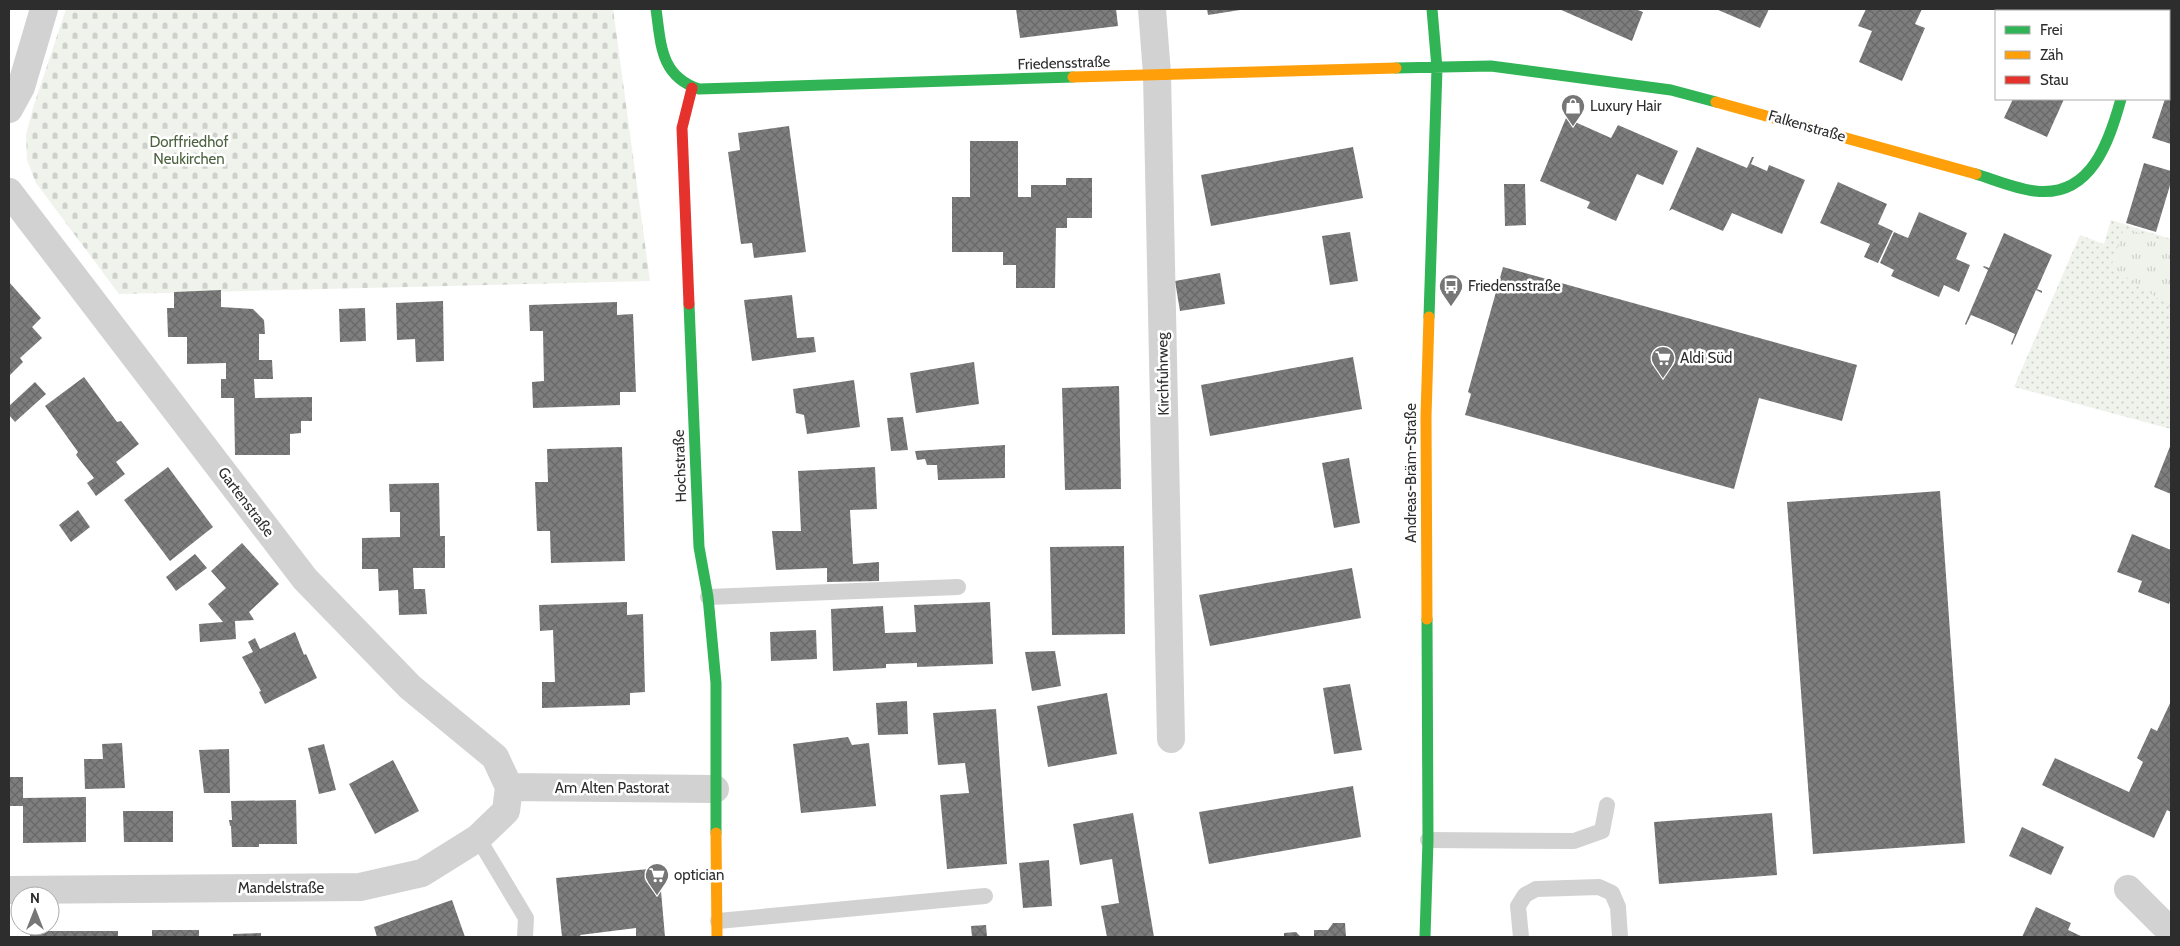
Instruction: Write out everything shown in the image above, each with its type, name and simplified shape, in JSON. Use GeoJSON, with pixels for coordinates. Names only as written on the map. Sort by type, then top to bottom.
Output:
{"type":"FeatureCollection","features":[{"type":"Feature","properties":{"kind":"street"},"geometry":{"type":"LineString","coordinates":[[9,110],[20,87],[44,9]]}},
{"type":"Feature","properties":{"kind":"street"},"geometry":{"type":"LineString","coordinates":[[656,9],[666,64],[673,77],[682,84],[692,88]]}},
{"type":"Feature","properties":{"kind":"street","name":"Kirchfuhrweg"},"geometry":{"type":"LineString","coordinates":[[1152,9],[1157,74],[1171,739]]}},
{"type":"Feature","properties":{"kind":"street","name":"Andreas-Bräm-Straße"},"geometry":{"type":"LineString","coordinates":[[1425,937],[1428,840],[1426,416],[1437,68],[1432,9]]}},
{"type":"Feature","properties":{"kind":"street","name":"Falkenstraße"},"geometry":{"type":"LineString","coordinates":[[1437,68],[1491,66],[1671,90],[1770,115],[2035,191],[2060,190],[2080,179],[2097,162],[2110,136],[2121,100]]}},
{"type":"Feature","properties":{"kind":"street","name":"Friedensstraße"},"geometry":{"type":"LineString","coordinates":[[692,88],[715,90],[1157,74],[1437,68]]}},
{"type":"Feature","properties":{"kind":"street","name":"Hochstraße"},"geometry":{"type":"LineString","coordinates":[[692,88],[682,128],[698,547],[708,598],[716,683],[717,929]]}},
{"type":"Feature","properties":{"kind":"street","name":"Gartenstraße"},"geometry":{"type":"LineString","coordinates":[[9,192],[305,579],[410,687],[495,757],[509,787]]}},
{"type":"Feature","properties":{"kind":"street","name":"Am Alten Pastorat"},"geometry":{"type":"LineString","coordinates":[[509,787],[715,789]]}},
{"type":"Feature","properties":{"kind":"street","name":"Mandelstraße"},"geometry":{"type":"LineString","coordinates":[[9,890],[360,887],[422,873],[478,838],[506,811],[509,787]]}},
{"type":"Feature","properties":{"kind":"street"},"geometry":{"type":"LineString","coordinates":[[2128,889],[2163,924],[2171,928]]}},
{"type":"Feature","properties":{"kind":"lane"},"geometry":{"type":"LineString","coordinates":[[708,598],[958,587]]}},
{"type":"Feature","properties":{"kind":"lane"},"geometry":{"type":"LineString","coordinates":[[1428,840],[1574,840],[1602,831],[1607,805]]}},
{"type":"Feature","properties":{"kind":"lane"},"geometry":{"type":"LineString","coordinates":[[478,838],[526,918],[525,937]]}},
{"type":"Feature","properties":{"kind":"lane"},"geometry":{"type":"LineString","coordinates":[[1521,937],[1518,906],[1525,895],[1536,889],[1599,887],[1612,893],[1618,907],[1620,937]]}},
{"type":"Feature","properties":{"kind":"lane"},"geometry":{"type":"LineString","coordinates":[[717,929],[985,896]]}},
{"type":"Feature","properties":{"kind":"green space","name":"Dorffriedhof Neukirchen"},"geometry":{"type":"Polygon","coordinates":[[[66,9],[613,9],[650,281],[119,294],[36,183],[27,160],[26,135],[66,9]]]}},
{"type":"Feature","properties":{"kind":"green space"},"geometry":{"type":"Polygon","coordinates":[[[2111,220],[2171,239],[2171,429],[2014,387],[2080,235],[2104,244],[2111,220]]]}},
{"type":"Feature","properties":{"kind":"green space"},"geometry":{"type":"Polygon","coordinates":[[[2124,228],[2171,243],[2171,307],[2111,267],[2124,228]]]}},
{"type":"Feature","properties":{"kind":"building"},"geometry":{"type":"Polygon","coordinates":[[[1016,9],[1116,9],[1118,26],[1020,38],[1016,9]]]}},
{"type":"Feature","properties":{"kind":"building"},"geometry":{"type":"Polygon","coordinates":[[[1207,9],[1239,9],[1240,10],[1208,15],[1207,9]]]}},
{"type":"Feature","properties":{"kind":"building"},"geometry":{"type":"Polygon","coordinates":[[[1559,9],[1635,9],[1643,12],[1632,41],[1559,9]]]}},
{"type":"Feature","properties":{"kind":"building"},"geometry":{"type":"Polygon","coordinates":[[[1716,9],[1769,9],[1760,28],[1716,9]]]}},
{"type":"Feature","properties":{"kind":"building"},"geometry":{"type":"Polygon","coordinates":[[[1866,9],[1922,9],[1915,24],[1925,28],[1902,81],[1859,62],[1872,31],[1858,26],[1866,9]]]}},
{"type":"Feature","properties":{"kind":"building"},"geometry":{"type":"Polygon","coordinates":[[[2025,9],[2081,9],[2080,10],[2025,9]]]}},
{"type":"Feature","properties":{"kind":"building"},"geometry":{"type":"Polygon","coordinates":[[[2170,94],[2171,144],[2152,138],[2165,100],[2170,100],[2170,94]]]}},
{"type":"Feature","properties":{"kind":"building"},"geometry":{"type":"Polygon","coordinates":[[[2013,100],[2064,100],[2047,137],[2004,118],[2013,100]]]}},
{"type":"Feature","properties":{"kind":"building"},"geometry":{"type":"Polygon","coordinates":[[[1566,118],[1611,138],[1618,125],[1678,151],[1663,185],[1637,174],[1616,221],[1587,208],[1590,202],[1540,181],[1566,118]]]}},
{"type":"Feature","properties":{"kind":"building"},"geometry":{"type":"Polygon","coordinates":[[[789,126],[806,252],[754,258],[752,243],[741,244],[728,152],[740,150],[738,133],[789,126]]]}},
{"type":"Feature","properties":{"kind":"building"},"geometry":{"type":"Polygon","coordinates":[[[970,141],[1018,141],[1018,197],[1031,197],[1031,185],[1066,185],[1066,178],[1092,178],[1092,218],[1067,218],[1067,228],[1056,228],[1055,288],[1016,288],[1016,265],[1003,265],[1003,252],[952,252],[952,197],[970,197],[970,141]]]}},
{"type":"Feature","properties":{"kind":"building"},"geometry":{"type":"Polygon","coordinates":[[[1353,147],[1363,198],[1211,226],[1201,175],[1353,147]]]}},
{"type":"Feature","properties":{"kind":"building"},"geometry":{"type":"Polygon","coordinates":[[[1697,147],[1747,168],[1752,157],[1754,157],[1751,164],[1767,171],[1769,165],[1805,180],[1782,234],[1732,213],[1723,231],[1672,209],[1669,211],[1697,147]]]}},
{"type":"Feature","properties":{"kind":"building"},"geometry":{"type":"Polygon","coordinates":[[[2144,163],[2171,171],[2171,182],[2156,232],[2126,223],[2144,163]]]}},
{"type":"Feature","properties":{"kind":"building"},"geometry":{"type":"Polygon","coordinates":[[[1838,182],[1887,204],[1878,224],[1893,231],[1878,263],[1864,257],[1870,244],[1820,223],[1838,182]]]}},
{"type":"Feature","properties":{"kind":"building"},"geometry":{"type":"Polygon","coordinates":[[[1504,184],[1525,184],[1526,225],[1505,226],[1504,184]]]}},
{"type":"Feature","properties":{"kind":"building"},"geometry":{"type":"Polygon","coordinates":[[[1919,212],[1967,233],[1956,259],[1970,265],[1959,292],[1944,285],[1939,297],[1891,276],[1894,270],[1880,263],[1894,232],[1908,238],[1919,212]]]}},
{"type":"Feature","properties":{"kind":"building"},"geometry":{"type":"Polygon","coordinates":[[[1350,232],[1358,281],[1330,285],[1322,236],[1350,232]]]}},
{"type":"Feature","properties":{"kind":"building"},"geometry":{"type":"Polygon","coordinates":[[[2004,233],[2052,255],[2037,289],[2042,291],[2042,293],[2036,290],[2012,345],[2015,334],[1993,324],[1971,315],[1965,324],[1988,270],[1983,267],[1989,268],[2004,233]]]}},
{"type":"Feature","properties":{"kind":"building","name":"Aldi Süd"},"geometry":{"type":"Polygon","coordinates":[[[1503,267],[1857,365],[1842,421],[1759,398],[1734,489],[1465,415],[1471,394],[1468,392],[1503,267]]]}},
{"type":"Feature","properties":{"kind":"building"},"geometry":{"type":"Polygon","coordinates":[[[1220,273],[1225,304],[1180,311],[1175,281],[1220,273]]]}},
{"type":"Feature","properties":{"kind":"building"},"geometry":{"type":"Polygon","coordinates":[[[9,282],[41,318],[32,327],[42,338],[20,358],[23,362],[9,376],[9,282]]]}},
{"type":"Feature","properties":{"kind":"building"},"geometry":{"type":"Polygon","coordinates":[[[221,290],[221,307],[253,309],[264,320],[265,334],[259,334],[259,360],[272,360],[273,379],[254,379],[255,398],[312,397],[312,421],[301,421],[301,433],[290,434],[290,455],[235,455],[234,398],[221,398],[221,379],[226,379],[226,363],[187,364],[187,337],[168,337],[167,308],[174,308],[174,292],[221,290]]]}},
{"type":"Feature","properties":{"kind":"building"},"geometry":{"type":"Polygon","coordinates":[[[792,295],[797,338],[814,337],[816,352],[752,361],[744,300],[792,295]]]}},
{"type":"Feature","properties":{"kind":"building"},"geometry":{"type":"Polygon","coordinates":[[[443,301],[444,361],[416,362],[415,339],[397,340],[396,303],[443,301]]]}},
{"type":"Feature","properties":{"kind":"building"},"geometry":{"type":"Polygon","coordinates":[[[617,302],[617,315],[633,314],[636,392],[620,392],[620,405],[533,408],[532,382],[544,381],[543,331],[530,331],[529,305],[617,302]]]}},
{"type":"Feature","properties":{"kind":"building"},"geometry":{"type":"Polygon","coordinates":[[[365,308],[366,341],[340,342],[339,309],[365,308]]]}},
{"type":"Feature","properties":{"kind":"building"},"geometry":{"type":"Polygon","coordinates":[[[1353,357],[1362,409],[1210,436],[1201,385],[1353,357]]]}},
{"type":"Feature","properties":{"kind":"building"},"geometry":{"type":"Polygon","coordinates":[[[974,362],[979,404],[916,413],[910,373],[974,362]]]}},
{"type":"Feature","properties":{"kind":"building"},"geometry":{"type":"Polygon","coordinates":[[[84,377],[117,422],[121,421],[139,444],[116,462],[125,474],[96,496],[87,483],[94,478],[76,455],[78,452],[45,406],[84,377]]]}},
{"type":"Feature","properties":{"kind":"building"},"geometry":{"type":"Polygon","coordinates":[[[854,380],[860,427],[807,434],[804,415],[796,413],[793,389],[854,380]]]}},
{"type":"Feature","properties":{"kind":"building"},"geometry":{"type":"Polygon","coordinates":[[[35,382],[46,394],[15,422],[9,415],[9,406],[35,382]]]}},
{"type":"Feature","properties":{"kind":"building"},"geometry":{"type":"Polygon","coordinates":[[[1119,386],[1121,489],[1065,490],[1062,388],[1119,386]]]}},
{"type":"Feature","properties":{"kind":"building"},"geometry":{"type":"Polygon","coordinates":[[[903,417],[908,450],[891,451],[887,418],[903,417]]]}},
{"type":"Feature","properties":{"kind":"building"},"geometry":{"type":"Polygon","coordinates":[[[2171,444],[2171,494],[2154,487],[2171,444]]]}},
{"type":"Feature","properties":{"kind":"building"},"geometry":{"type":"Polygon","coordinates":[[[1005,445],[1005,478],[938,480],[937,465],[927,465],[925,459],[917,460],[915,451],[1005,445]]]}},
{"type":"Feature","properties":{"kind":"building"},"geometry":{"type":"Polygon","coordinates":[[[622,447],[625,561],[551,563],[550,531],[537,531],[535,482],[548,482],[547,449],[622,447]]]}},
{"type":"Feature","properties":{"kind":"building"},"geometry":{"type":"Polygon","coordinates":[[[1349,458],[1360,523],[1334,528],[1322,463],[1349,458]]]}},
{"type":"Feature","properties":{"kind":"building"},"geometry":{"type":"Polygon","coordinates":[[[168,467],[213,527],[170,561],[124,500],[168,467]]]}},
{"type":"Feature","properties":{"kind":"building"},"geometry":{"type":"Polygon","coordinates":[[[875,467],[877,509],[850,510],[853,564],[879,562],[879,581],[827,582],[827,568],[776,570],[772,531],[801,531],[798,471],[875,467]]]}},
{"type":"Feature","properties":{"kind":"building"},"geometry":{"type":"Polygon","coordinates":[[[439,483],[440,536],[445,536],[445,568],[413,568],[414,589],[425,589],[427,614],[399,615],[398,590],[379,591],[378,569],[362,569],[362,538],[400,537],[400,512],[390,512],[389,484],[439,483]]]}},
{"type":"Feature","properties":{"kind":"building"},"geometry":{"type":"Polygon","coordinates":[[[1940,491],[1965,843],[1813,854],[1787,502],[1940,491]]]}},
{"type":"Feature","properties":{"kind":"building"},"geometry":{"type":"Polygon","coordinates":[[[78,510],[90,527],[71,542],[59,525],[78,510]]]}},
{"type":"Feature","properties":{"kind":"building"},"geometry":{"type":"Polygon","coordinates":[[[2132,534],[2171,550],[2171,598],[2169,604],[2138,592],[2142,581],[2117,572],[2132,534]]]}},
{"type":"Feature","properties":{"kind":"building"},"geometry":{"type":"Polygon","coordinates":[[[242,543],[279,584],[249,612],[254,620],[235,621],[236,639],[200,642],[199,624],[223,622],[208,604],[226,588],[211,571],[242,543]]]}},
{"type":"Feature","properties":{"kind":"building"},"geometry":{"type":"Polygon","coordinates":[[[1124,546],[1125,634],[1052,635],[1050,547],[1124,546]]]}},
{"type":"Feature","properties":{"kind":"building"},"geometry":{"type":"Polygon","coordinates":[[[195,554],[207,568],[176,591],[166,577],[195,554]]]}},
{"type":"Feature","properties":{"kind":"building"},"geometry":{"type":"Polygon","coordinates":[[[1352,568],[1361,618],[1210,646],[1199,595],[1352,568]]]}},
{"type":"Feature","properties":{"kind":"building"},"geometry":{"type":"Polygon","coordinates":[[[627,602],[627,615],[643,614],[645,692],[630,693],[630,705],[542,708],[542,682],[555,682],[553,630],[540,631],[539,605],[627,602]]]}},
{"type":"Feature","properties":{"kind":"building"},"geometry":{"type":"Polygon","coordinates":[[[990,602],[993,664],[917,667],[917,663],[886,664],[886,668],[833,671],[831,609],[883,606],[885,633],[916,632],[914,605],[990,602]]]}},
{"type":"Feature","properties":{"kind":"building"},"geometry":{"type":"Polygon","coordinates":[[[816,630],[817,659],[771,661],[770,632],[816,630]]]}},
{"type":"Feature","properties":{"kind":"building"},"geometry":{"type":"Polygon","coordinates":[[[295,632],[304,655],[306,654],[317,678],[265,704],[259,692],[261,691],[242,657],[253,652],[248,642],[255,638],[260,649],[295,632]]]}},
{"type":"Feature","properties":{"kind":"building"},"geometry":{"type":"Polygon","coordinates":[[[1055,651],[1061,686],[1032,691],[1025,652],[1055,651]]]}},
{"type":"Feature","properties":{"kind":"building"},"geometry":{"type":"Polygon","coordinates":[[[1350,684],[1362,750],[1334,754],[1323,688],[1350,684]]]}},
{"type":"Feature","properties":{"kind":"building"},"geometry":{"type":"Polygon","coordinates":[[[1107,693],[1117,754],[1048,767],[1037,706],[1107,693]]]}},
{"type":"Feature","properties":{"kind":"building"},"geometry":{"type":"Polygon","coordinates":[[[907,701],[908,734],[878,735],[876,703],[907,701]]]}},
{"type":"Feature","properties":{"kind":"building"},"geometry":{"type":"Polygon","coordinates":[[[2171,701],[2171,812],[2167,810],[2154,838],[2042,785],[2055,758],[2129,792],[2143,762],[2137,758],[2151,728],[2157,731],[2171,701]]]}},
{"type":"Feature","properties":{"kind":"building"},"geometry":{"type":"Polygon","coordinates":[[[996,709],[1007,864],[947,869],[940,795],[969,793],[965,763],[938,765],[933,713],[996,709]]]}},
{"type":"Feature","properties":{"kind":"building"},"geometry":{"type":"Polygon","coordinates":[[[848,737],[852,745],[869,743],[876,806],[801,813],[793,744],[848,737]]]}},
{"type":"Feature","properties":{"kind":"building"},"geometry":{"type":"Polygon","coordinates":[[[122,743],[125,788],[85,789],[84,759],[103,759],[102,744],[122,743]]]}},
{"type":"Feature","properties":{"kind":"building"},"geometry":{"type":"Polygon","coordinates":[[[324,744],[336,790],[319,794],[308,748],[324,744]]]}},
{"type":"Feature","properties":{"kind":"building"},"geometry":{"type":"Polygon","coordinates":[[[229,749],[230,793],[204,793],[199,750],[229,749]]]}},
{"type":"Feature","properties":{"kind":"building"},"geometry":{"type":"Polygon","coordinates":[[[393,760],[419,811],[375,834],[349,784],[393,760]]]}},
{"type":"Feature","properties":{"kind":"building"},"geometry":{"type":"Polygon","coordinates":[[[9,777],[23,777],[23,798],[86,797],[86,842],[23,843],[23,806],[9,806],[9,777]]]}},
{"type":"Feature","properties":{"kind":"building"},"geometry":{"type":"Polygon","coordinates":[[[1353,786],[1361,837],[1209,864],[1199,812],[1353,786]]]}},
{"type":"Feature","properties":{"kind":"building"},"geometry":{"type":"Polygon","coordinates":[[[296,800],[297,844],[259,844],[259,847],[232,847],[229,820],[232,820],[231,801],[296,800]]]}},
{"type":"Feature","properties":{"kind":"building"},"geometry":{"type":"Polygon","coordinates":[[[123,811],[173,811],[173,842],[124,842],[123,811]]]}},
{"type":"Feature","properties":{"kind":"building"},"geometry":{"type":"Polygon","coordinates":[[[1133,813],[1154,937],[1107,937],[1101,906],[1119,903],[1112,859],[1080,865],[1073,824],[1133,813]]]}},
{"type":"Feature","properties":{"kind":"building"},"geometry":{"type":"Polygon","coordinates":[[[1772,813],[1777,875],[1659,884],[1654,822],[1772,813]]]}},
{"type":"Feature","properties":{"kind":"building"},"geometry":{"type":"Polygon","coordinates":[[[2022,827],[2064,847],[2051,875],[2009,856],[2022,827]]]}},
{"type":"Feature","properties":{"kind":"building"},"geometry":{"type":"Polygon","coordinates":[[[1049,860],[1052,906],[1023,908],[1019,863],[1049,860]]]}},
{"type":"Feature","properties":{"kind":"building"},"geometry":{"type":"Polygon","coordinates":[[[659,868],[665,937],[636,937],[636,928],[580,935],[581,937],[562,937],[556,878],[659,868]]]}},
{"type":"Feature","properties":{"kind":"building"},"geometry":{"type":"Polygon","coordinates":[[[452,900],[465,937],[377,937],[374,927],[452,900]]]}},
{"type":"Feature","properties":{"kind":"building"},"geometry":{"type":"Polygon","coordinates":[[[2036,907],[2071,923],[2068,930],[2083,937],[2022,937],[2036,907]]]}},
{"type":"Feature","properties":{"kind":"building"},"geometry":{"type":"Polygon","coordinates":[[[1333,923],[1345,923],[1346,937],[1314,937],[1314,930],[1328,930],[1333,923]]]}},
{"type":"Feature","properties":{"kind":"building"},"geometry":{"type":"Polygon","coordinates":[[[986,925],[987,937],[972,937],[971,926],[986,925]]]}},
{"type":"Feature","properties":{"kind":"building"},"geometry":{"type":"Polygon","coordinates":[[[152,930],[199,930],[199,937],[152,937],[152,930]]]}},
{"type":"Feature","properties":{"kind":"building"},"geometry":{"type":"Polygon","coordinates":[[[60,931],[118,931],[118,937],[30,937],[60,936],[60,931]]]}},
{"type":"Feature","properties":{"kind":"building"},"geometry":{"type":"Polygon","coordinates":[[[1296,932],[1301,937],[1284,937],[1284,933],[1296,932]]]}},
{"type":"Feature","properties":{"kind":"building"},"geometry":{"type":"Polygon","coordinates":[[[261,933],[261,937],[233,937],[233,934],[261,933]]]}},
{"type":"Feature","properties":{"kind":"traffic: fast"},"geometry":{"type":"LineString","coordinates":[[656,9],[659,34],[665,57],[670,67],[686,83],[699,89],[1073,77]]}},
{"type":"Feature","properties":{"kind":"traffic: fast"},"geometry":{"type":"LineString","coordinates":[[1429,317],[1437,68],[1432,9]]}},
{"type":"Feature","properties":{"kind":"traffic: fast"},"geometry":{"type":"LineString","coordinates":[[1396,68],[1491,66],[1671,90],[1716,102]]}},
{"type":"Feature","properties":{"kind":"traffic: fast"},"geometry":{"type":"LineString","coordinates":[[1976,174],[2035,191],[2054,191],[2070,186],[2084,176],[2103,149],[2121,100]]}},
{"type":"Feature","properties":{"kind":"traffic: fast"},"geometry":{"type":"LineString","coordinates":[[689,304],[699,547],[708,597],[716,683],[716,833]]}},
{"type":"Feature","properties":{"kind":"traffic: fast"},"geometry":{"type":"LineString","coordinates":[[1425,937],[1428,840],[1427,619]]}},
{"type":"Feature","properties":{"kind":"traffic: slow"},"geometry":{"type":"LineString","coordinates":[[1073,77],[1396,68]]}},
{"type":"Feature","properties":{"kind":"traffic: slow"},"geometry":{"type":"LineString","coordinates":[[1716,102],[1976,174]]}},
{"type":"Feature","properties":{"kind":"traffic: slow"},"geometry":{"type":"LineString","coordinates":[[1427,619],[1426,416],[1429,317]]}},
{"type":"Feature","properties":{"kind":"traffic: slow"},"geometry":{"type":"LineString","coordinates":[[716,833],[717,937]]}},
{"type":"Feature","properties":{"kind":"traffic: jam"},"geometry":{"type":"LineString","coordinates":[[689,304],[682,128],[692,88]]}},
{"type":"Feature","properties":{"kind":"place","name":"Luxury Hair"},"geometry":{"type":"Point","coordinates":[1573,127]}},
{"type":"Feature","properties":{"kind":"place","name":"Friedensstraße"},"geometry":{"type":"Point","coordinates":[1451,307]}},
{"type":"Feature","properties":{"kind":"place","name":"Aldi Süd"},"geometry":{"type":"Point","coordinates":[1663,379]}},
{"type":"Feature","properties":{"kind":"place","name":"optician"},"geometry":{"type":"Point","coordinates":[657,896]}}]}
